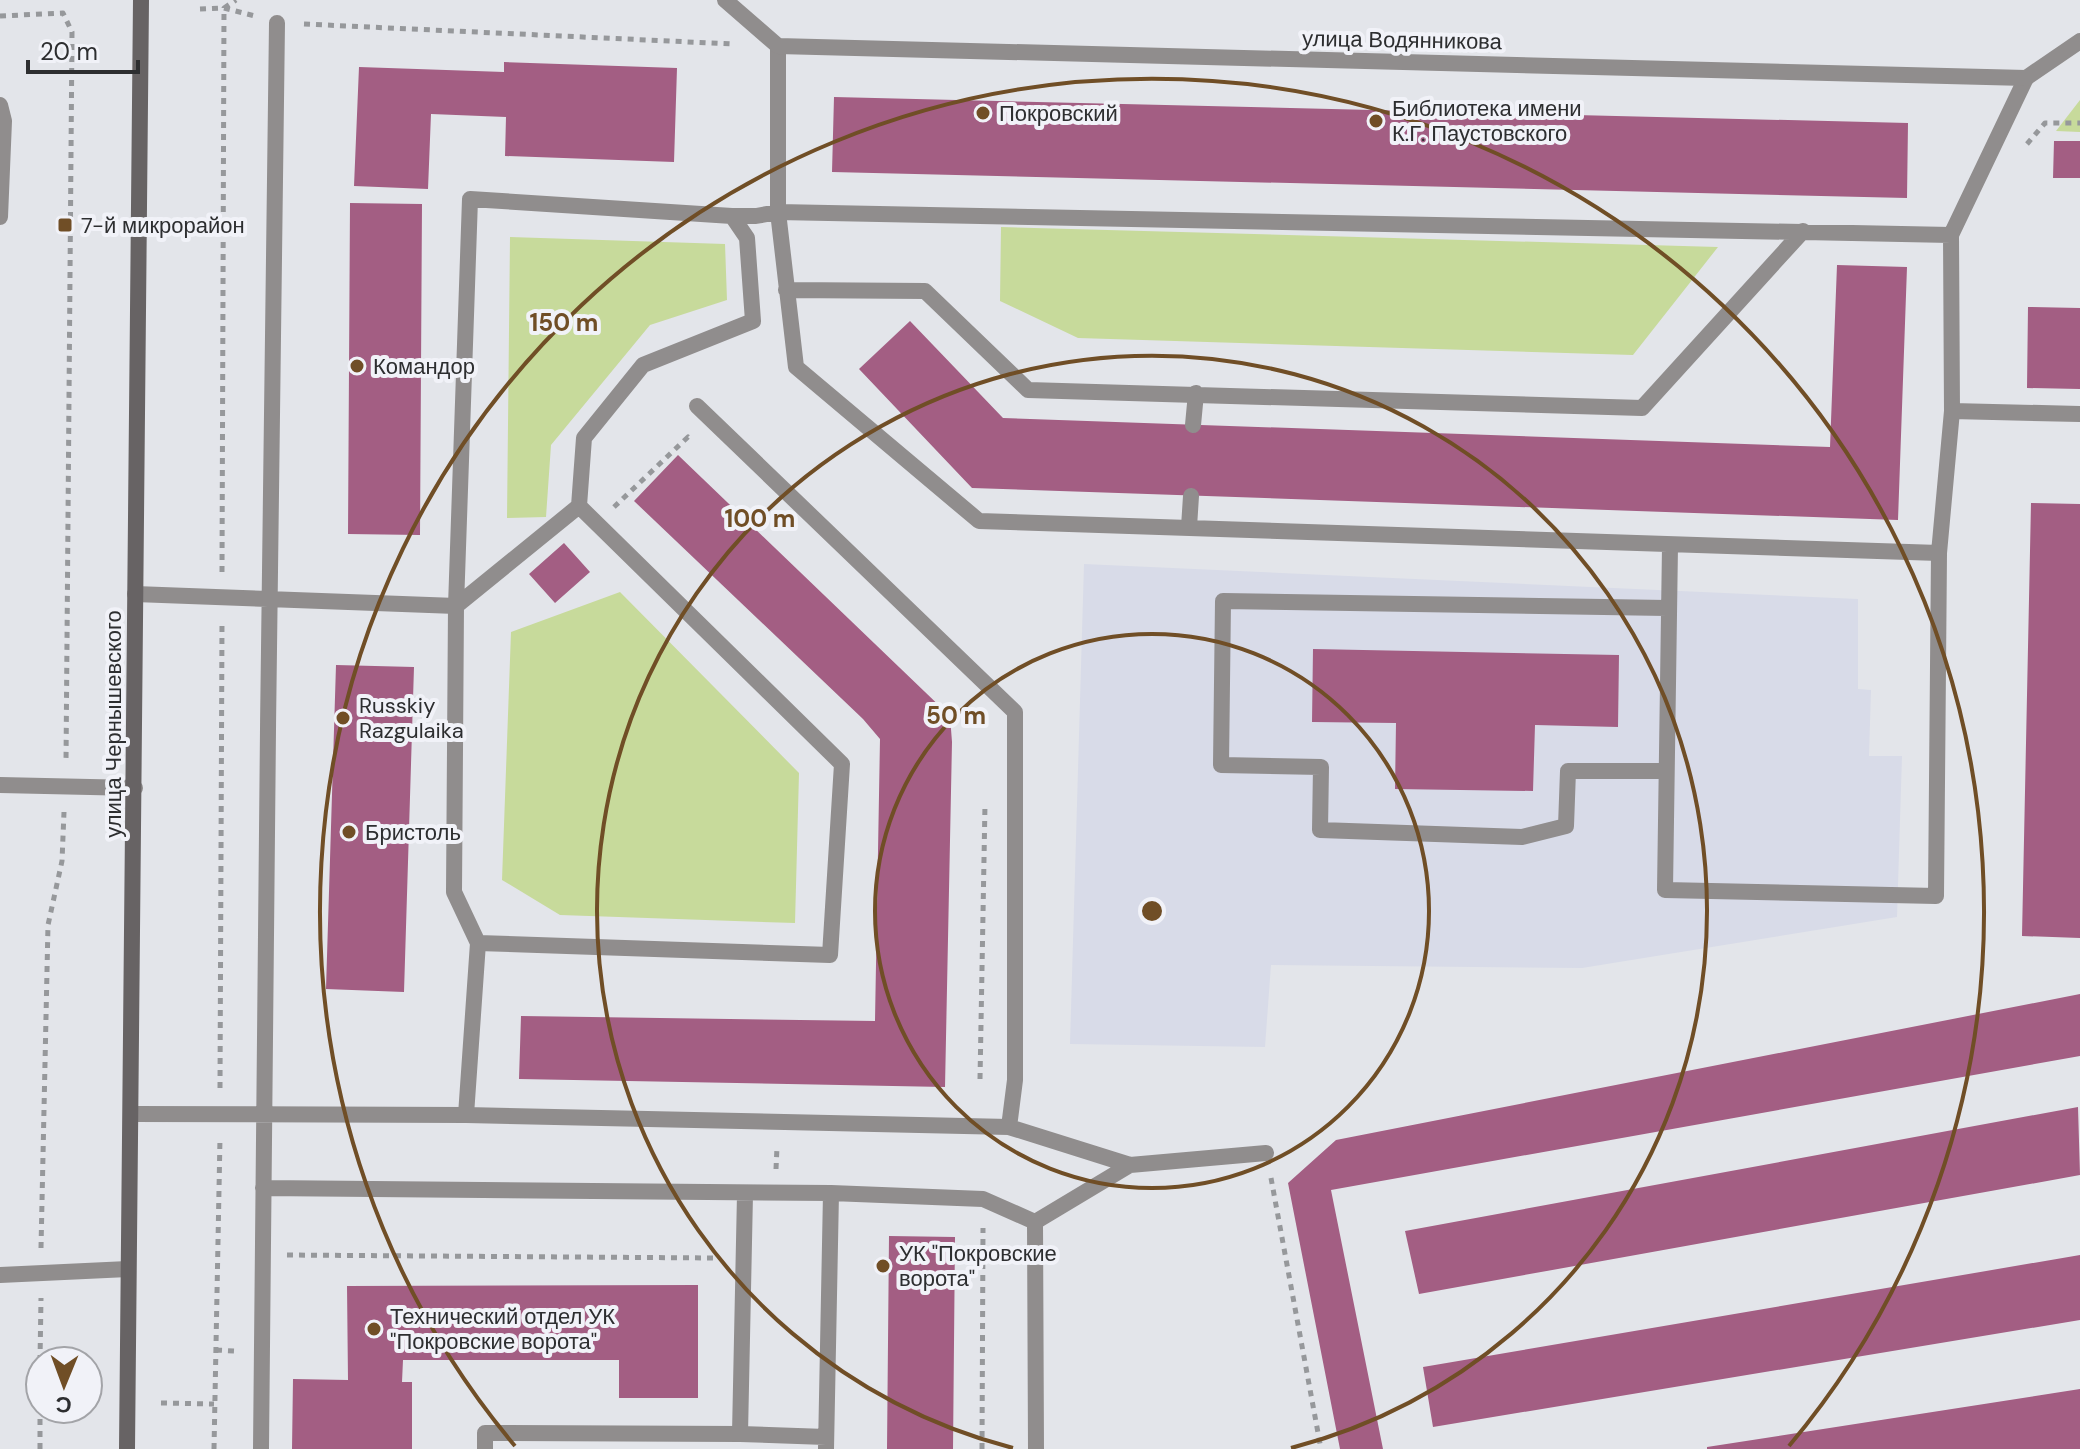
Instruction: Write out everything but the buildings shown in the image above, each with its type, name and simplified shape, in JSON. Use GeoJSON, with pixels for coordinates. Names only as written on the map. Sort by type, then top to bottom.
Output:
{"type":"FeatureCollection","features":[{"type":"Feature","properties":{"kind":"main road","name":"улица Чернышевского"},"geometry":{"type":"LineString","coordinates":[[127,1449],[141,0]]}},
{"type":"Feature","properties":{"kind":"street"},"geometry":{"type":"LineString","coordinates":[[725,0],[778,46],[778,212],[796,367],[979,521],[1939,553]]}},
{"type":"Feature","properties":{"kind":"street"},"geometry":{"type":"LineString","coordinates":[[261,1449],[262,1114],[272,601],[277,23]]}},
{"type":"Feature","properties":{"kind":"street"},"geometry":{"type":"LineString","coordinates":[[1670,546],[1665,890],[1936,896],[1939,553],[1952,411],[1951,235],[2026,78],[2080,41]]}},
{"type":"Feature","properties":{"kind":"street","name":"улица Водянникова"},"geometry":{"type":"LineString","coordinates":[[778,46],[2026,78]]}},
{"type":"Feature","properties":{"kind":"street"},"geometry":{"type":"LineString","coordinates":[[0,105],[4,121],[0,217]]}},
{"type":"Feature","properties":{"kind":"street"},"geometry":{"type":"LineString","coordinates":[[466,1115],[478,943],[454,892],[456,606],[470,199],[732,216],[778,212],[1951,235]]}},
{"type":"Feature","properties":{"kind":"street"},"geometry":{"type":"LineString","coordinates":[[135,594],[456,606],[579,506],[584,438],[643,365],[753,321],[747,238],[732,216]]}},
{"type":"Feature","properties":{"kind":"street"},"geometry":{"type":"LineString","coordinates":[[786,290],[925,291],[1028,390],[1642,408],[1803,231]]}},
{"type":"Feature","properties":{"kind":"street"},"geometry":{"type":"LineString","coordinates":[[1193,425],[1196,393]]}},
{"type":"Feature","properties":{"kind":"street"},"geometry":{"type":"LineString","coordinates":[[697,406],[1015,712],[1015,1080],[1009,1127]]}},
{"type":"Feature","properties":{"kind":"street"},"geometry":{"type":"LineString","coordinates":[[1952,411],[2080,414]]}},
{"type":"Feature","properties":{"kind":"street"},"geometry":{"type":"LineString","coordinates":[[1189,527],[1191,496]]}},
{"type":"Feature","properties":{"kind":"street"},"geometry":{"type":"LineString","coordinates":[[478,943],[830,955],[842,764],[579,506]]}},
{"type":"Feature","properties":{"kind":"street"},"geometry":{"type":"LineString","coordinates":[[1666,771],[1568,771],[1566,826],[1522,837],[1320,830],[1321,767],[1221,765],[1223,601],[1667,608]]}},
{"type":"Feature","properties":{"kind":"street"},"geometry":{"type":"LineString","coordinates":[[0,785],[135,788]]}},
{"type":"Feature","properties":{"kind":"street"},"geometry":{"type":"LineString","coordinates":[[131,1114],[466,1115],[1009,1127],[1130,1165],[1266,1153]]}},
{"type":"Feature","properties":{"kind":"street"},"geometry":{"type":"LineString","coordinates":[[1035,1222],[1130,1165]]}},
{"type":"Feature","properties":{"kind":"street"},"geometry":{"type":"LineString","coordinates":[[263,1188],[831,1193],[983,1199],[1035,1222]]}},
{"type":"Feature","properties":{"kind":"street"},"geometry":{"type":"LineString","coordinates":[[485,1449],[485,1433],[740,1434],[826,1443],[831,1193]]}},
{"type":"Feature","properties":{"kind":"street"},"geometry":{"type":"LineString","coordinates":[[740,1434],[745,1194]]}},
{"type":"Feature","properties":{"kind":"street"},"geometry":{"type":"LineString","coordinates":[[1035,1222],[1036,1449]]}},
{"type":"Feature","properties":{"kind":"street"},"geometry":{"type":"LineString","coordinates":[[0,1275],[128,1269]]}},
{"type":"Feature","properties":{"kind":"path"},"geometry":{"type":"LineString","coordinates":[[200,9],[224,8],[236,0]]}},
{"type":"Feature","properties":{"kind":"path"},"geometry":{"type":"LineString","coordinates":[[214,1449],[220,1114],[224,8]]}},
{"type":"Feature","properties":{"kind":"path"},"geometry":{"type":"LineString","coordinates":[[0,16],[63,13],[72,32],[66,787],[62,861],[48,925],[40,1345]]}},
{"type":"Feature","properties":{"kind":"path"},"geometry":{"type":"LineString","coordinates":[[277,23],[778,46]]}},
{"type":"Feature","properties":{"kind":"path"},"geometry":{"type":"LineString","coordinates":[[596,524],[688,437],[699,448]]}},
{"type":"Feature","properties":{"kind":"path"},"geometry":{"type":"LineString","coordinates":[[980,1079],[985,801]]}},
{"type":"Feature","properties":{"kind":"path"},"geometry":{"type":"LineString","coordinates":[[775,1194],[778,1121]]}},
{"type":"Feature","properties":{"kind":"path"},"geometry":{"type":"LineString","coordinates":[[1266,1153],[1321,1449]]}},
{"type":"Feature","properties":{"kind":"path"},"geometry":{"type":"LineString","coordinates":[[982,1449],[983,1199]]}},
{"type":"Feature","properties":{"kind":"path"},"geometry":{"type":"LineString","coordinates":[[261,1254],[746,1259]]}},
{"type":"Feature","properties":{"kind":"path"},"geometry":{"type":"LineString","coordinates":[[161,1403],[214,1404]]}},
{"type":"Feature","properties":{"kind":"path"},"geometry":{"type":"LineString","coordinates":[[40,1425],[40,1449]]}},
{"type":"Feature","properties":{"kind":"shaded area"},"geometry":{"type":"Polygon","coordinates":[[[1084,564],[1858,599],[1858,689],[1871,690],[1869,756],[1902,756],[1897,917],[1582,968],[1271,965],[1265,1047],[1070,1044],[1084,564]]]}},
{"type":"Feature","properties":{"kind":"green space"},"geometry":{"type":"Polygon","coordinates":[[[2080,100],[2080,132],[2056,131],[2080,100]]]}},
{"type":"Feature","properties":{"kind":"green space"},"geometry":{"type":"Polygon","coordinates":[[[1001,227],[1718,247],[1633,355],[1078,338],[1000,301],[1001,227]]]}},
{"type":"Feature","properties":{"kind":"green space"},"geometry":{"type":"Polygon","coordinates":[[[510,237],[725,244],[727,300],[650,325],[551,445],[546,517],[507,518],[510,237]]]}},
{"type":"Feature","properties":{"kind":"green space"},"geometry":{"type":"Polygon","coordinates":[[[620,592],[799,773],[795,923],[560,915],[502,880],[511,632],[620,592]]]}},
{"type":"Feature","properties":{"kind":"place","name":"Покровский"},"geometry":{"type":"Point","coordinates":[983,113]}},
{"type":"Feature","properties":{"kind":"place","name":"Библиотека имени К.Г. Паустовского"},"geometry":{"type":"Point","coordinates":[1376,121]}},
{"type":"Feature","properties":{"kind":"place","name":"7-й микрорайон"},"geometry":{"type":"Point","coordinates":[65,225]}},
{"type":"Feature","properties":{"kind":"place","name":"Командор"},"geometry":{"type":"Point","coordinates":[357,366]}},
{"type":"Feature","properties":{"kind":"place","name":"Russkiy Razgulaika"},"geometry":{"type":"Point","coordinates":[343,718]}},
{"type":"Feature","properties":{"kind":"place","name":"Бристоль"},"geometry":{"type":"Point","coordinates":[349,832]}},
{"type":"Feature","properties":{"kind":"place","name":"УК \"Покровские ворота\""},"geometry":{"type":"Point","coordinates":[883,1266]}},
{"type":"Feature","properties":{"kind":"place","name":"Технический отдел УК \"Покровские ворота\""},"geometry":{"type":"Point","coordinates":[374,1329]}}]}
